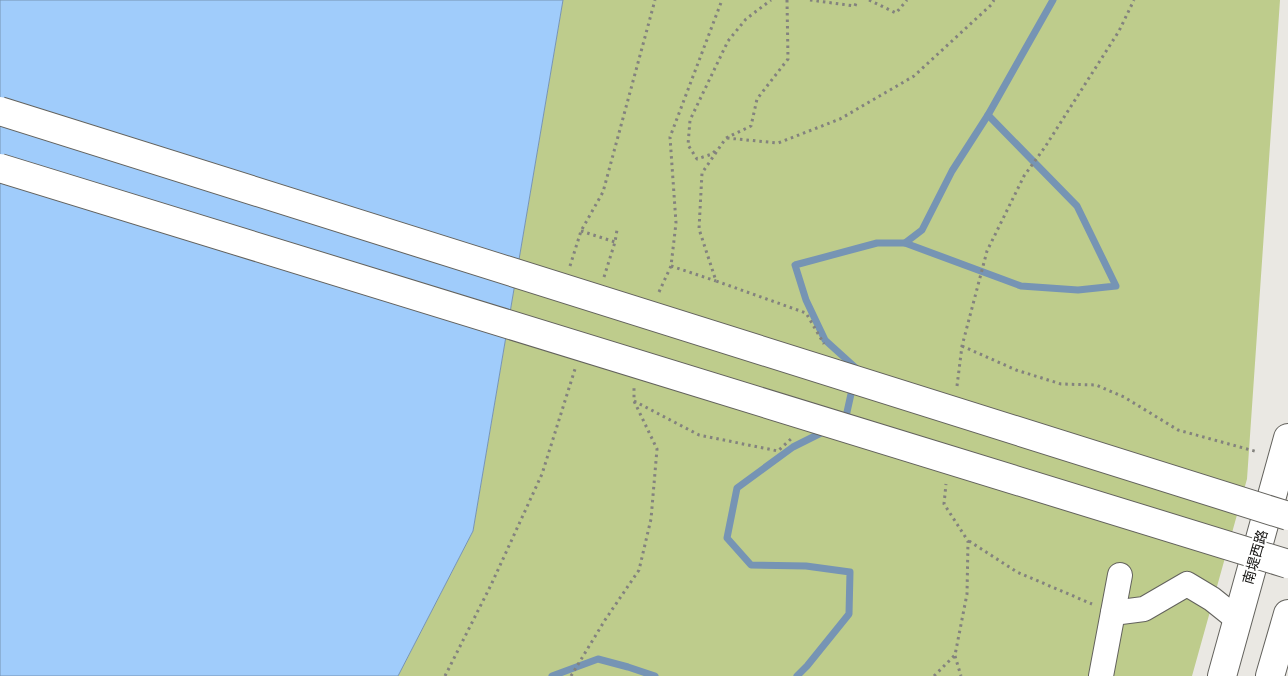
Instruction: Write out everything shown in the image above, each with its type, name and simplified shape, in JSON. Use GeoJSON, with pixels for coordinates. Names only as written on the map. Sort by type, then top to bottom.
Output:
{"type":"FeatureCollection","features":[{"type":"Feature","properties":{"kind":"main road"},"geometry":{"type":"LineString","coordinates":[[0,111],[1288,516]]}},
{"type":"Feature","properties":{"kind":"main road"},"geometry":{"type":"LineString","coordinates":[[0,168],[1288,564]]}},
{"type":"Feature","properties":{"kind":"main road","name":"南堤西路"},"geometry":{"type":"LineString","coordinates":[[1222,676],[1285,448]]}},
{"type":"Feature","properties":{"kind":"main road"},"geometry":{"type":"LineString","coordinates":[[1270,676],[1288,614]]}},
{"type":"Feature","properties":{"kind":"lane"},"geometry":{"type":"LineString","coordinates":[[1101,676],[1120,575]]}},
{"type":"Feature","properties":{"kind":"lane"},"geometry":{"type":"LineString","coordinates":[[1114,613],[1144,609],[1187,584],[1212,599],[1237,618]]}},
{"type":"Feature","properties":{"kind":"path"},"geometry":{"type":"LineString","coordinates":[[567,274],[581,231],[603,192],[655,0]]}},
{"type":"Feature","properties":{"kind":"path"},"geometry":{"type":"LineString","coordinates":[[771,0],[746,19],[728,41],[690,120],[688,145],[697,160],[712,154],[726,138],[751,126],[757,99],[788,59],[787,0]]}},
{"type":"Feature","properties":{"kind":"path"},"geometry":{"type":"LineString","coordinates":[[810,0],[855,6],[858,0]]}},
{"type":"Feature","properties":{"kind":"path"},"geometry":{"type":"LineString","coordinates":[[869,0],[896,13],[907,0]]}},
{"type":"Feature","properties":{"kind":"path"},"geometry":{"type":"LineString","coordinates":[[986,0],[991,5]]}},
{"type":"Feature","properties":{"kind":"path"},"geometry":{"type":"LineString","coordinates":[[726,138],[778,143],[840,119],[914,76],[991,5],[994,0]]}},
{"type":"Feature","properties":{"kind":"path"},"geometry":{"type":"LineString","coordinates":[[978,288],[987,251],[1024,176],[1119,31],[1134,0]]}},
{"type":"Feature","properties":{"kind":"path"},"geometry":{"type":"LineString","coordinates":[[716,281],[699,229],[699,198],[702,172],[726,138]]}},
{"type":"Feature","properties":{"kind":"path"},"geometry":{"type":"LineString","coordinates":[[603,279],[617,230]]}},
{"type":"Feature","properties":{"kind":"path"},"geometry":{"type":"LineString","coordinates":[[581,231],[615,242]]}},
{"type":"Feature","properties":{"kind":"path"},"geometry":{"type":"LineString","coordinates":[[671,266],[806,313],[828,351]]}},
{"type":"Feature","properties":{"kind":"path"},"geometry":{"type":"LineString","coordinates":[[962,346],[1016,370],[1061,384],[1096,385],[1124,397],[1178,430],[1285,448]]}},
{"type":"Feature","properties":{"kind":"path"},"geometry":{"type":"LineString","coordinates":[[445,676],[491,585],[542,474],[577,363]]}},
{"type":"Feature","properties":{"kind":"path"},"geometry":{"type":"LineString","coordinates":[[634,401],[699,435],[778,451],[798,433]]}},
{"type":"Feature","properties":{"kind":"path"},"geometry":{"type":"LineString","coordinates":[[968,541],[1018,572],[1114,613]]}},
{"type":"Feature","properties":{"kind":"path"},"geometry":{"type":"LineString","coordinates":[[571,676],[605,620]]}},
{"type":"Feature","properties":{"kind":"path"},"geometry":{"type":"LineString","coordinates":[[955,655],[961,676]]}},
{"type":"Feature","properties":{"kind":"green space"},"geometry":{"type":"Polygon","coordinates":[[[563,0],[1280,0],[1247,479],[1192,676],[398,676],[473,531],[563,0]]]}},
{"type":"Feature","properties":{"kind":"water"},"geometry":{"type":"Polygon","coordinates":[[[0,0],[563,0],[473,531],[398,676],[0,676],[0,0]]]}},
{"type":"Feature","properties":{"kind":"waterway"},"geometry":{"type":"LineString","coordinates":[[856,372],[857,369],[825,340],[806,300],[795,265],[877,243],[905,243],[922,230],[952,171],[988,115],[1053,0]]}},
{"type":"Feature","properties":{"kind":"waterway"},"geometry":{"type":"LineString","coordinates":[[905,243],[1021,286],[1078,290],[1116,286],[1077,206],[988,115]]}},
{"type":"Feature","properties":{"kind":"waterway"},"geometry":{"type":"LineString","coordinates":[[843,422],[845,421],[853,385]]}},
{"type":"Feature","properties":{"kind":"waterway"},"geometry":{"type":"LineString","coordinates":[[797,676],[849,614],[850,572],[806,566],[751,565],[727,538],[737,488],[793,447],[827,430]]}},
{"type":"Feature","properties":{"kind":"waterway"},"geometry":{"type":"LineString","coordinates":[[552,676],[598,659],[655,676]]}}]}
